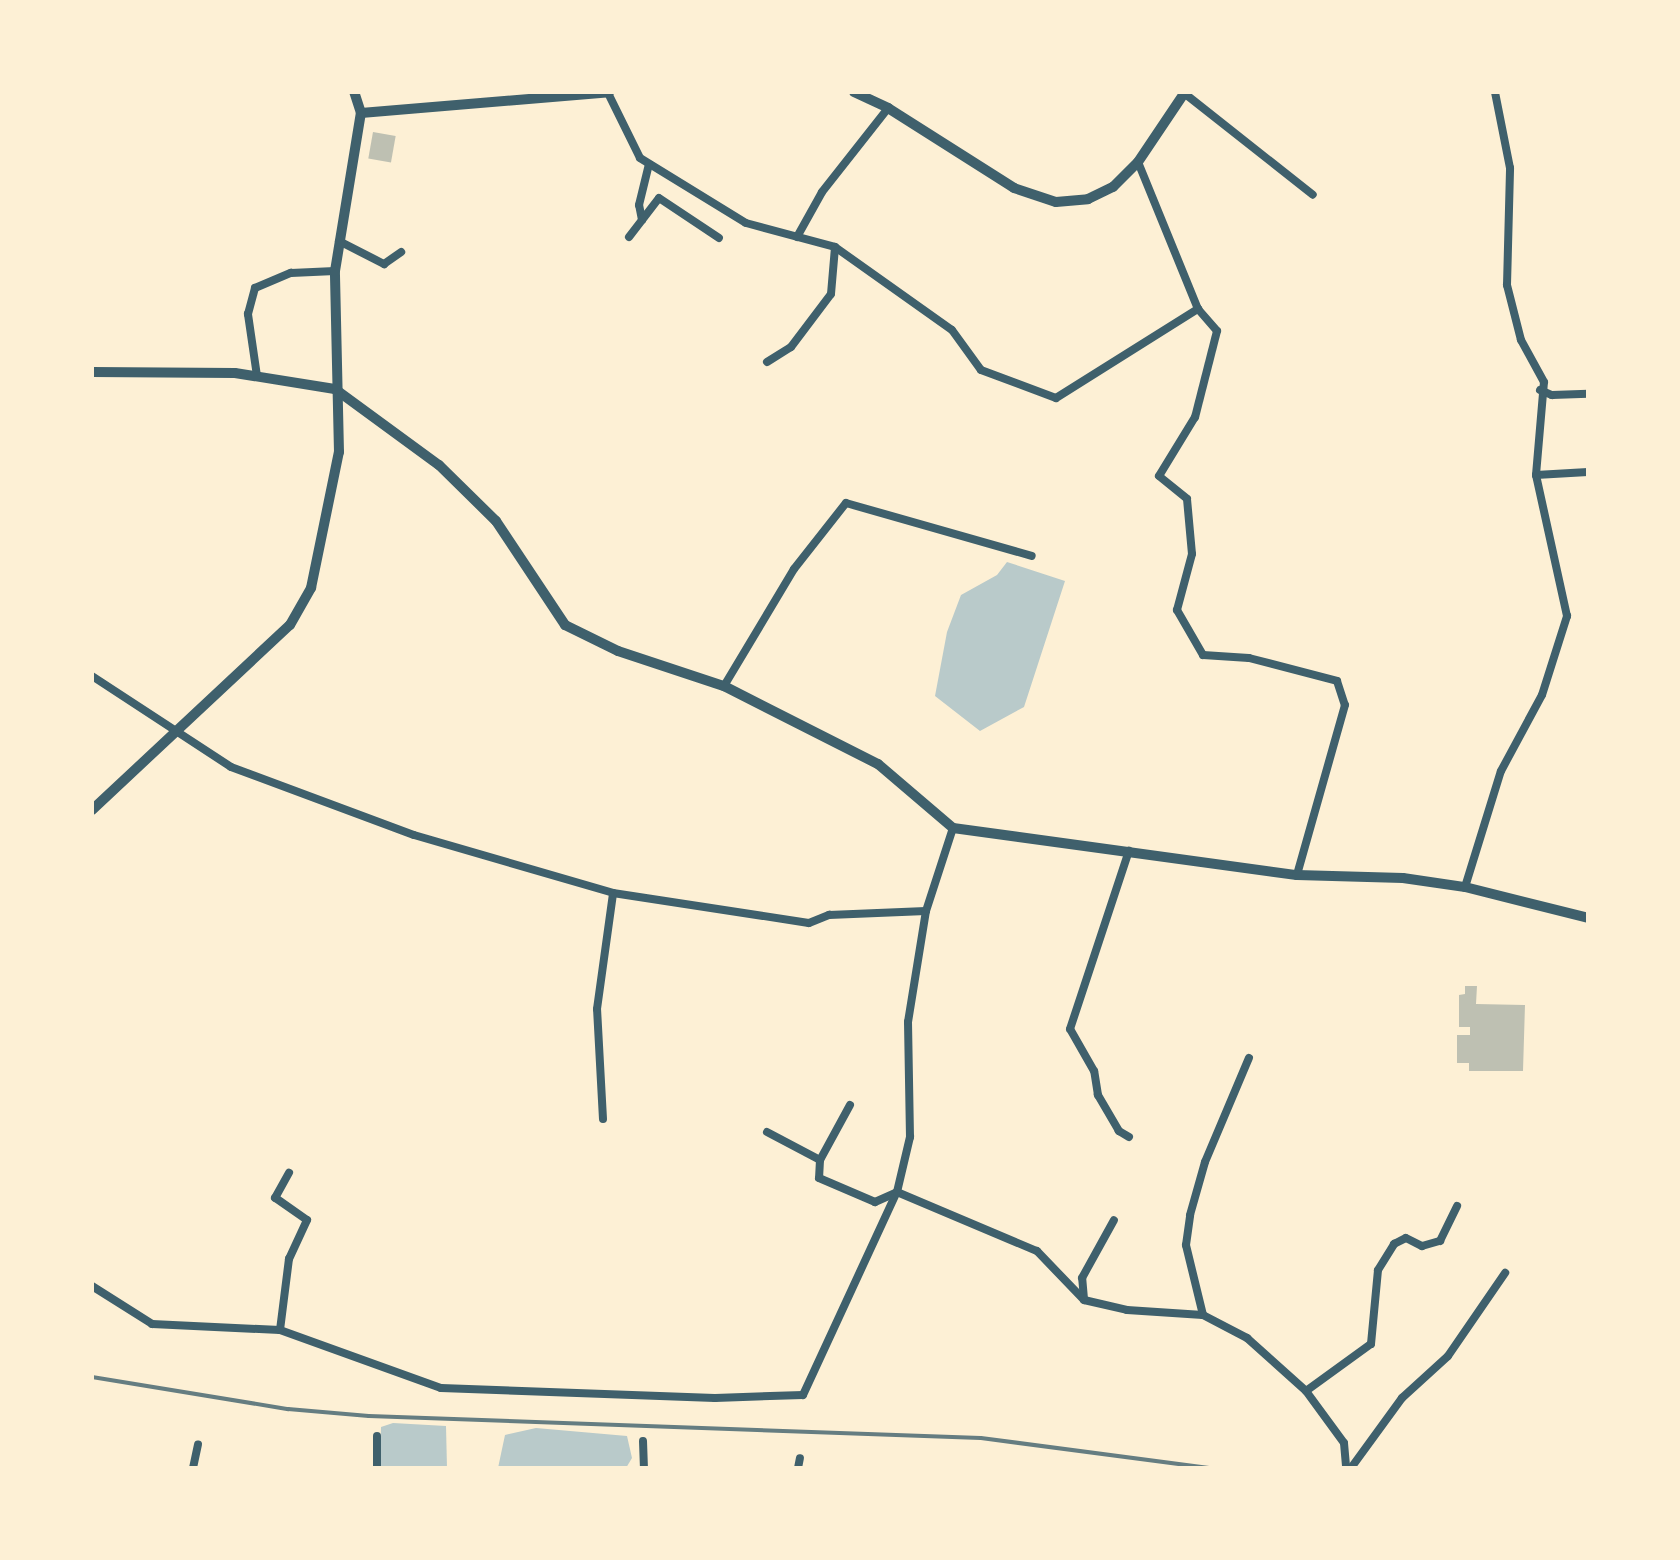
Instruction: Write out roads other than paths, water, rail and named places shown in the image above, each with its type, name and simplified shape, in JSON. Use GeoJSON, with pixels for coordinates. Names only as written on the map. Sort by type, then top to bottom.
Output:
{"type":"FeatureCollection","features":[{"type":"Feature","properties":{"kind":"street"},"geometry":{"type":"LineString","coordinates":[[361,113],[608,92],[640,158],[746,223],[835,247],[952,330],[981,370],[1056,398],[1198,309]]}},
{"type":"Feature","properties":{"kind":"street"},"geometry":{"type":"LineString","coordinates":[[854,92],[888,108],[1014,188],[1056,202],[1088,199],[1113,187],[1138,162],[1184,92],[1313,195]]}},
{"type":"Feature","properties":{"kind":"street"},"geometry":{"type":"LineString","coordinates":[[1465,887],[1501,771],[1542,695],[1567,616],[1536,475],[1540,390],[1544,382],[1521,340],[1507,285],[1510,168],[1495,92]]}},
{"type":"Feature","properties":{"kind":"street"},"geometry":{"type":"LineString","coordinates":[[92,810],[173,731],[218,696],[290,625],[311,588],[339,452],[335,389],[335,271],[361,113],[355,93]]}},
{"type":"Feature","properties":{"kind":"street"},"geometry":{"type":"LineString","coordinates":[[797,237],[822,192],[888,108]]}},
{"type":"Feature","properties":{"kind":"street"},"geometry":{"type":"LineString","coordinates":[[1138,162],[1198,309],[1217,331],[1195,417],[1159,476],[1187,499],[1192,554],[1177,610],[1203,655],[1249,658],[1337,681],[1345,705],[1297,875]]}},
{"type":"Feature","properties":{"kind":"street"},"geometry":{"type":"LineString","coordinates":[[642,220],[639,205],[649,164]]}},
{"type":"Feature","properties":{"kind":"street"},"geometry":{"type":"LineString","coordinates":[[629,237],[659,198],[719,238]]}},
{"type":"Feature","properties":{"kind":"street"},"geometry":{"type":"LineString","coordinates":[[339,241],[384,264],[401,252]]}},
{"type":"Feature","properties":{"kind":"street"},"geometry":{"type":"LineString","coordinates":[[767,362],[791,347],[831,294],[835,247]]}},
{"type":"Feature","properties":{"kind":"street"},"geometry":{"type":"LineString","coordinates":[[257,376],[248,314],[255,288],[291,273],[335,271]]}},
{"type":"Feature","properties":{"kind":"street"},"geometry":{"type":"LineString","coordinates":[[92,372],[257,376],[335,389],[439,465],[496,521],[565,625],[618,651],[724,686],[878,764],[953,828],[1297,875],[1403,878],[1465,887],[1588,918]]}},
{"type":"Feature","properties":{"kind":"street"},"geometry":{"type":"LineString","coordinates":[[1540,390],[1552,395],[1588,394]]}},
{"type":"Feature","properties":{"kind":"street"},"geometry":{"type":"LineString","coordinates":[[1536,475],[1588,472]]}},
{"type":"Feature","properties":{"kind":"street"},"geometry":{"type":"LineString","coordinates":[[724,686],[794,569],[846,503],[1032,556]]}},
{"type":"Feature","properties":{"kind":"street"},"geometry":{"type":"LineString","coordinates":[[92,676],[231,767],[414,835],[613,893],[809,923],[829,915],[926,911]]}},
{"type":"Feature","properties":{"kind":"street"},"geometry":{"type":"LineString","coordinates":[[92,1286],[152,1324],[280,1330],[441,1388],[715,1398],[803,1395],[897,1192],[910,1137],[908,1022],[926,911],[953,828]]}},
{"type":"Feature","properties":{"kind":"street"},"geometry":{"type":"LineString","coordinates":[[1129,851],[1108,901],[1070,1029],[1094,1071],[1098,1095],[1119,1131],[1129,1137]]}},
{"type":"Feature","properties":{"kind":"street"},"geometry":{"type":"LineString","coordinates":[[603,1119],[597,1009],[613,893]]}},
{"type":"Feature","properties":{"kind":"street"},"geometry":{"type":"LineString","coordinates":[[1203,1315],[1186,1245],[1190,1215],[1205,1162],[1249,1058]]}},
{"type":"Feature","properties":{"kind":"street"},"geometry":{"type":"LineString","coordinates":[[850,1105],[820,1160],[819,1178],[875,1202],[897,1192],[1037,1251],[1084,1300],[1127,1310],[1203,1315],[1247,1338],[1306,1391],[1344,1443],[1348,1468]]}},
{"type":"Feature","properties":{"kind":"street"},"geometry":{"type":"LineString","coordinates":[[767,1132],[820,1160]]}},
{"type":"Feature","properties":{"kind":"street"},"geometry":{"type":"LineString","coordinates":[[280,1330],[289,1259],[307,1220],[275,1198],[289,1173]]}},
{"type":"Feature","properties":{"kind":"street"},"geometry":{"type":"LineString","coordinates":[[1306,1391],[1371,1344],[1378,1270],[1394,1244],[1406,1238],[1422,1246],[1440,1241],[1457,1206]]}},
{"type":"Feature","properties":{"kind":"street"},"geometry":{"type":"LineString","coordinates":[[1084,1300],[1082,1278],[1114,1220]]}},
{"type":"Feature","properties":{"kind":"street"},"geometry":{"type":"LineString","coordinates":[[1348,1468],[1402,1398],[1448,1356],[1505,1273]]}},
{"type":"Feature","properties":{"kind":"street"},"geometry":{"type":"LineString","coordinates":[[377,1436],[377,1468]]}},
{"type":"Feature","properties":{"kind":"street"},"geometry":{"type":"LineString","coordinates":[[643,1441],[644,1468]]}},
{"type":"Feature","properties":{"kind":"street"},"geometry":{"type":"LineString","coordinates":[[193,1468],[198,1445]]}},
{"type":"Feature","properties":{"kind":"railway"},"geometry":{"type":"LineString","coordinates":[[92,1377],[288,1409],[369,1416],[981,1438],[1209,1468]]}}]}
